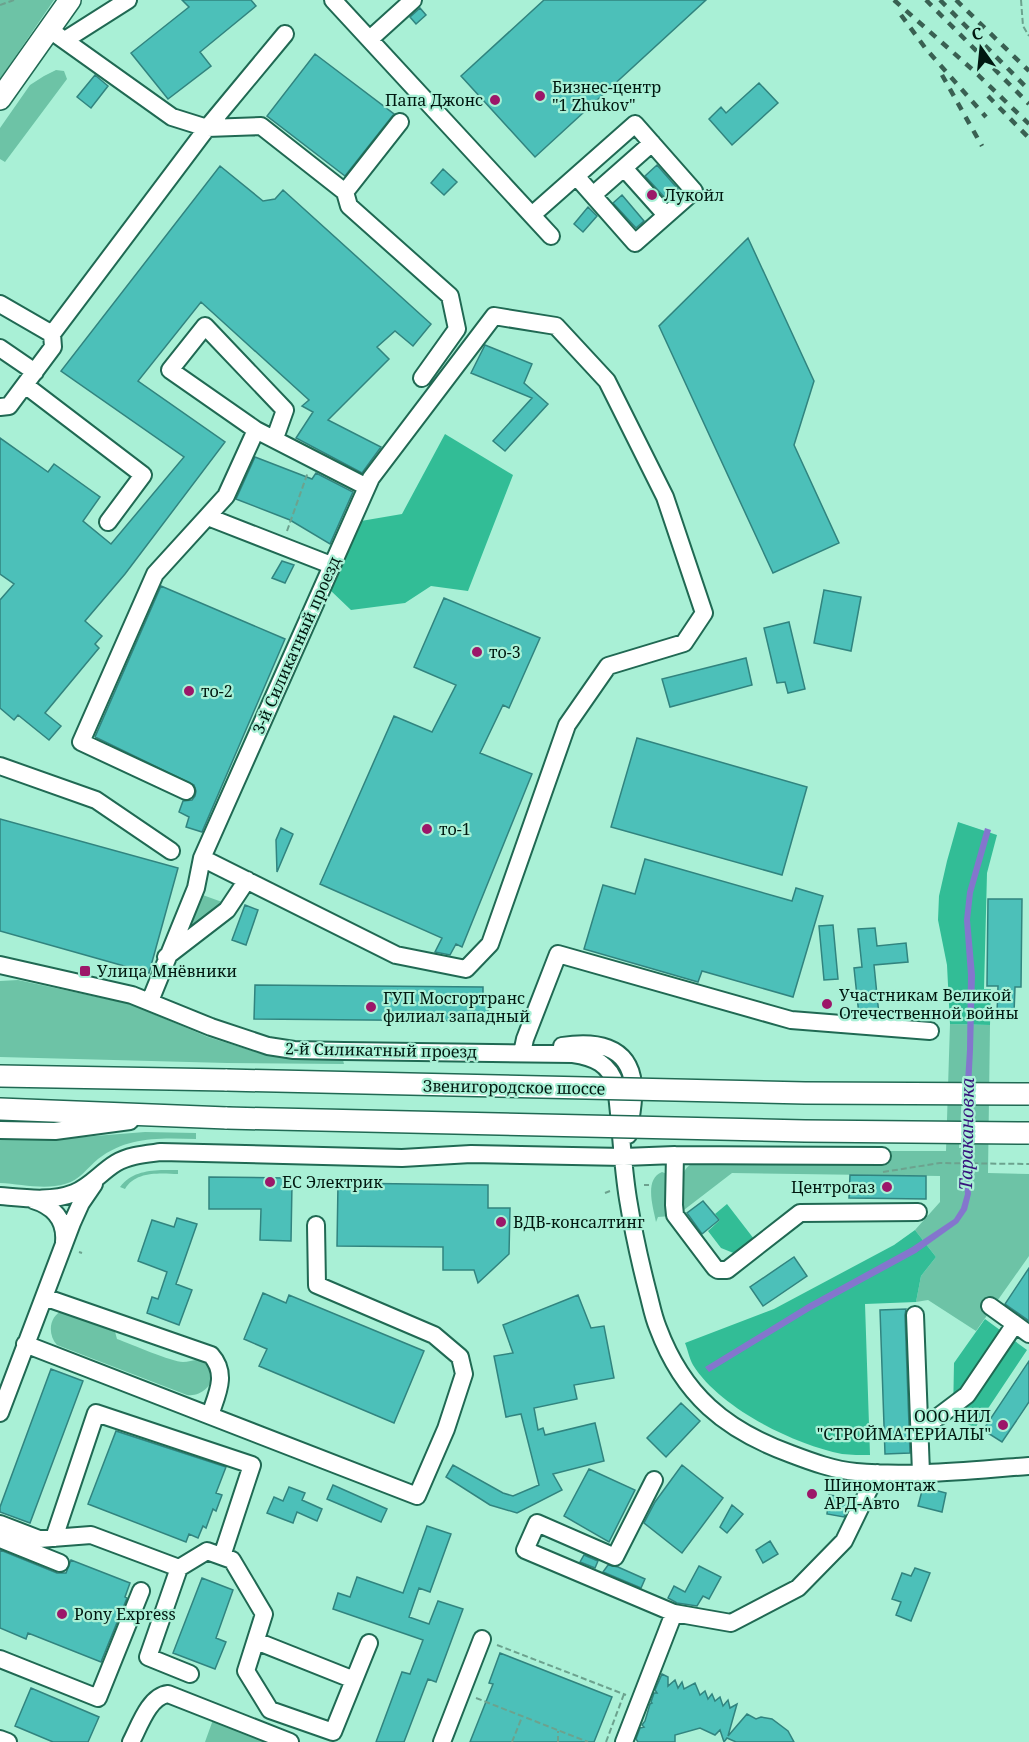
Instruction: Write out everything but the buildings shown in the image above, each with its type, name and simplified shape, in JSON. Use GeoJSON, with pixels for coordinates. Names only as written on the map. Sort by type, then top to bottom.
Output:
{"type":"FeatureCollection","features":[{"type":"Feature","properties":{"kind":"main road"},"geometry":{"type":"LineString","coordinates":[[0,99],[57,35],[70,0]]}},
{"type":"Feature","properties":{"kind":"main road","name":"Звенигородское шоссе"},"geometry":{"type":"LineString","coordinates":[[0,1076],[805,1093],[1029,1094]]}},
{"type":"Feature","properties":{"kind":"main road"},"geometry":{"type":"LineString","coordinates":[[0,1109],[227,1118],[805,1131],[1029,1133]]}},
{"type":"Feature","properties":{"kind":"street"},"geometry":{"type":"LineString","coordinates":[[128,0],[57,35],[172,117],[207,128],[261,126],[345,192],[349,206],[450,296],[457,329],[422,378]]}},
{"type":"Feature","properties":{"kind":"street"},"geometry":{"type":"LineString","coordinates":[[333,0],[551,236]]}},
{"type":"Feature","properties":{"kind":"street"},"geometry":{"type":"LineString","coordinates":[[370,39],[413,0]]}},
{"type":"Feature","properties":{"kind":"street"},"geometry":{"type":"LineString","coordinates":[[0,407],[9,406],[30,379],[53,347],[52,334],[207,128],[285,34]]}},
{"type":"Feature","properties":{"kind":"street"},"geometry":{"type":"LineString","coordinates":[[345,192],[400,122]]}},
{"type":"Feature","properties":{"kind":"street"},"geometry":{"type":"LineString","coordinates":[[532,215],[576,176],[635,124],[694,191],[635,243],[576,176]]}},
{"type":"Feature","properties":{"kind":"street"},"geometry":{"type":"LineString","coordinates":[[593,195],[652,143]]}},
{"type":"Feature","properties":{"kind":"street"},"geometry":{"type":"LineString","coordinates":[[624,168],[666,215]]}},
{"type":"Feature","properties":{"kind":"street"},"geometry":{"type":"LineString","coordinates":[[0,304],[52,334]]}},
{"type":"Feature","properties":{"kind":"street","name":"3-й Силикатный проезд"},"geometry":{"type":"LineString","coordinates":[[150,1001],[196,888],[202,858],[371,478],[494,316],[556,326],[607,381],[665,497],[704,613],[684,643],[608,666],[567,725],[490,944],[466,969],[396,954],[247,880]]}},
{"type":"Feature","properties":{"kind":"street"},"geometry":{"type":"LineString","coordinates":[[274,438],[285,410],[205,326],[171,370],[255,430],[367,486]]}},
{"type":"Feature","properties":{"kind":"street"},"geometry":{"type":"LineString","coordinates":[[0,348],[30,379],[143,474],[108,522]]}},
{"type":"Feature","properties":{"kind":"street"},"geometry":{"type":"LineString","coordinates":[[186,791],[81,742],[155,574],[226,496],[255,430]]}},
{"type":"Feature","properties":{"kind":"street"},"geometry":{"type":"LineString","coordinates":[[208,517],[331,565]]}},
{"type":"Feature","properties":{"kind":"street"},"geometry":{"type":"LineString","coordinates":[[0,766],[96,800],[171,851]]}},
{"type":"Feature","properties":{"kind":"street"},"geometry":{"type":"LineString","coordinates":[[166,957],[198,943],[227,910],[247,880],[202,858]]}},
{"type":"Feature","properties":{"kind":"street"},"geometry":{"type":"LineString","coordinates":[[522,1053],[525,1039],[558,954],[790,1020],[930,1031]]}},
{"type":"Feature","properties":{"kind":"street","name":"2-й Силикатный проезд"},"geometry":{"type":"LineString","coordinates":[[0,965],[150,1001],[248,1040],[294,1050],[522,1053],[584,1043],[605,1046],[620,1056],[630,1070],[633,1085],[624,1157],[630,1210],[657,1328],[679,1372],[691,1390],[711,1411],[727,1424],[762,1443],[799,1458],[838,1469],[877,1473],[921,1473],[1029,1466]]}},
{"type":"Feature","properties":{"kind":"street"},"geometry":{"type":"LineString","coordinates":[[0,1130],[55,1131],[143,1119],[196,1116]]}},
{"type":"Feature","properties":{"kind":"street"},"geometry":{"type":"LineString","coordinates":[[0,1196],[27,1199],[62,1197],[83,1188],[116,1163],[128,1158],[161,1152],[402,1158],[471,1154],[624,1157],[675,1155],[882,1156]]}},
{"type":"Feature","properties":{"kind":"street"},"geometry":{"type":"LineString","coordinates":[[675,1155],[675,1215],[718,1270],[727,1270],[800,1213],[918,1212]]}},
{"type":"Feature","properties":{"kind":"street"},"geometry":{"type":"LineString","coordinates":[[0,1413],[44,1297],[75,1250],[74,1216],[87,1192],[99,1177]]}},
{"type":"Feature","properties":{"kind":"street"},"geometry":{"type":"LineString","coordinates":[[27,1199],[44,1204],[57,1214],[75,1250]]}},
{"type":"Feature","properties":{"kind":"street"},"geometry":{"type":"LineString","coordinates":[[25,1344],[417,1496],[446,1429],[464,1374],[460,1357],[434,1335],[317,1285],[316,1225]]}},
{"type":"Feature","properties":{"kind":"street"},"geometry":{"type":"LineString","coordinates":[[44,1297],[211,1355],[220,1369],[221,1377],[210,1415]]}},
{"type":"Feature","properties":{"kind":"street"},"geometry":{"type":"LineString","coordinates":[[990,1306],[1029,1334]]}},
{"type":"Feature","properties":{"kind":"street"},"geometry":{"type":"LineString","coordinates":[[915,1315],[921,1473]]}},
{"type":"Feature","properties":{"kind":"street"},"geometry":{"type":"LineString","coordinates":[[918,1432],[967,1395],[1015,1324]]}},
{"type":"Feature","properties":{"kind":"street"},"geometry":{"type":"LineString","coordinates":[[54,1538],[96,1413],[252,1465],[222,1556]]}},
{"type":"Feature","properties":{"kind":"street"},"geometry":{"type":"LineString","coordinates":[[654,1480],[615,1557],[537,1523],[525,1550],[674,1613],[731,1623],[798,1588],[844,1541],[877,1473]]}},
{"type":"Feature","properties":{"kind":"street"},"geometry":{"type":"LineString","coordinates":[[0,1524],[39,1539],[91,1534],[178,1568]]}},
{"type":"Feature","properties":{"kind":"street"},"geometry":{"type":"LineString","coordinates":[[0,1539],[60,1563]]}},
{"type":"Feature","properties":{"kind":"street"},"geometry":{"type":"LineString","coordinates":[[190,1674],[148,1657],[178,1568],[207,1551],[232,1560],[264,1614],[246,1671],[270,1710],[333,1732],[369,1643]]}},
{"type":"Feature","properties":{"kind":"street"},"geometry":{"type":"LineString","coordinates":[[0,1659],[98,1698],[141,1591]]}},
{"type":"Feature","properties":{"kind":"street"},"geometry":{"type":"LineString","coordinates":[[624,1742],[632,1697],[674,1613]]}},
{"type":"Feature","properties":{"kind":"street"},"geometry":{"type":"LineString","coordinates":[[442,1742],[482,1639]]}},
{"type":"Feature","properties":{"kind":"street"},"geometry":{"type":"LineString","coordinates":[[256,1641],[354,1680]]}},
{"type":"Feature","properties":{"kind":"street"},"geometry":{"type":"LineString","coordinates":[[130,1742],[153,1701],[161,1695],[168,1694],[290,1742]]}},
{"type":"Feature","properties":{"kind":"street"},"geometry":{"type":"LineString","coordinates":[[0,1739],[8,1742]]}},
{"type":"Feature","properties":{"kind":"path"},"geometry":{"type":"LineString","coordinates":[[0,5],[14,0]]}},
{"type":"Feature","properties":{"kind":"path"},"geometry":{"type":"LineString","coordinates":[[1021,0],[1023,26],[1029,36]]}},
{"type":"Feature","properties":{"kind":"path"},"geometry":{"type":"LineString","coordinates":[[281,547],[313,458]]}},
{"type":"Feature","properties":{"kind":"path"},"geometry":{"type":"LineString","coordinates":[[940,1163],[1029,1164]]}},
{"type":"Feature","properties":{"kind":"path"},"geometry":{"type":"LineString","coordinates":[[644,1185],[649,1185]]}},
{"type":"Feature","properties":{"kind":"path"},"geometry":{"type":"LineString","coordinates":[[605,1193],[610,1191]]}},
{"type":"Feature","properties":{"kind":"path"},"geometry":{"type":"LineString","coordinates":[[482,1639],[632,1697],[606,1742]]}},
{"type":"Feature","properties":{"kind":"path"},"geometry":{"type":"LineString","coordinates":[[485,1702],[588,1742]]}},
{"type":"Feature","properties":{"kind":"path"},"geometry":{"type":"LineString","coordinates":[[512,1742],[522,1717]]}},
{"type":"Feature","properties":{"kind":"path"},"geometry":{"type":"LineString","coordinates":[[558,1731],[558,1742]]}},
{"type":"Feature","properties":{"kind":"green space"},"geometry":{"type":"Polygon","coordinates":[[[0,0],[54,0],[0,79],[0,0]]]}},
{"type":"Feature","properties":{"kind":"green space"},"geometry":{"type":"Polygon","coordinates":[[[56,70],[64,71],[67,79],[5,162],[0,159],[0,128],[30,85],[56,70]]]}},
{"type":"Feature","properties":{"kind":"green space"},"geometry":{"type":"Polygon","coordinates":[[[445,434],[513,475],[468,591],[431,586],[405,603],[351,610],[329,589],[361,521],[402,514],[445,434]]]}},
{"type":"Feature","properties":{"kind":"green space"},"geometry":{"type":"Polygon","coordinates":[[[958,822],[997,835],[987,873],[984,989],[991,989],[990,1025],[950,1024],[947,965],[938,920],[939,896],[958,822]]]}},
{"type":"Feature","properties":{"kind":"green space"},"geometry":{"type":"Polygon","coordinates":[[[200,894],[222,902],[186,931],[200,894]]]}},
{"type":"Feature","properties":{"kind":"green space"},"geometry":{"type":"Polygon","coordinates":[[[18,980],[130,1004],[208,1037],[266,1055],[343,1060],[344,1064],[0,1057],[0,981],[18,980]]]}},
{"type":"Feature","properties":{"kind":"green space"},"geometry":{"type":"Polygon","coordinates":[[[950,1024],[990,1025],[988,1173],[1029,1174],[1029,1256],[976,1331],[928,1300],[916,1302],[921,1276],[936,1257],[915,1230],[940,1202],[940,1176],[732,1173],[680,1213],[682,1176],[691,1164],[698,1161],[888,1162],[888,1151],[946,1151],[950,1024]]]}},
{"type":"Feature","properties":{"kind":"green space"},"geometry":{"type":"Polygon","coordinates":[[[145,1132],[196,1133],[196,1139],[145,1140],[121,1146],[98,1159],[79,1177],[57,1186],[41,1187],[0,1183],[0,1135],[82,1137],[145,1132]]]}},
{"type":"Feature","properties":{"kind":"green space"},"geometry":{"type":"Polygon","coordinates":[[[178,1170],[178,1174],[149,1174],[135,1179],[125,1189],[120,1187],[124,1182],[139,1174],[178,1170]]]}},
{"type":"Feature","properties":{"kind":"green space"},"geometry":{"type":"Polygon","coordinates":[[[662,1172],[670,1175],[671,1216],[658,1217],[656,1222],[651,1187],[656,1176],[662,1172]]]}},
{"type":"Feature","properties":{"kind":"green space"},"geometry":{"type":"Polygon","coordinates":[[[727,1204],[754,1239],[736,1254],[721,1248],[708,1231],[720,1220],[715,1214],[727,1204]]]}},
{"type":"Feature","properties":{"kind":"green space"},"geometry":{"type":"Polygon","coordinates":[[[915,1230],[936,1257],[921,1276],[916,1302],[865,1304],[870,1455],[842,1454],[823,1449],[780,1433],[759,1422],[721,1396],[705,1381],[690,1360],[685,1343],[774,1309],[894,1245],[915,1230]]]}},
{"type":"Feature","properties":{"kind":"green space"},"geometry":{"type":"Polygon","coordinates":[[[64,1310],[114,1328],[117,1339],[161,1356],[183,1362],[203,1361],[211,1368],[212,1380],[200,1393],[187,1395],[57,1345],[52,1336],[51,1325],[55,1316],[64,1310]]]}},
{"type":"Feature","properties":{"kind":"green space"},"geometry":{"type":"Polygon","coordinates":[[[985,1319],[1027,1350],[975,1428],[953,1416],[954,1363],[985,1319]]]}},
{"type":"Feature","properties":{"kind":"green space"},"geometry":{"type":"Polygon","coordinates":[[[214,1717],[277,1742],[205,1742],[214,1717]]]}},
{"type":"Feature","properties":{"kind":"water","name":"Таракановка"},"geometry":{"type":"Polygon","coordinates":[[[985,828],[991,830],[973,893],[970,920],[975,975],[968,1146],[971,1194],[967,1210],[958,1223],[916,1253],[811,1310],[709,1372],[705,1367],[808,1304],[912,1247],[954,1219],[961,1208],[965,1194],[961,1146],[967,1050],[968,975],[964,920],[967,892],[985,828]]]}},
{"type":"Feature","properties":{"kind":"pier"},"geometry":{"type":"Polygon","coordinates":[[[963,1076],[975,1076],[971,1148],[959,1148],[963,1076]]]}},
{"type":"Feature","properties":{"kind":"railway"},"geometry":{"type":"LineString","coordinates":[[894,0],[974,71],[1029,124]]}},
{"type":"Feature","properties":{"kind":"railway"},"geometry":{"type":"LineString","coordinates":[[926,0],[1029,104]]}},
{"type":"Feature","properties":{"kind":"railway"},"geometry":{"type":"LineString","coordinates":[[940,0],[1029,90]]}},
{"type":"Feature","properties":{"kind":"railway"},"geometry":{"type":"LineString","coordinates":[[956,0],[1029,71]]}},
{"type":"Feature","properties":{"kind":"railway"},"geometry":{"type":"LineString","coordinates":[[901,15],[926,49],[986,117]]}},
{"type":"Feature","properties":{"kind":"railway"},"geometry":{"type":"LineString","coordinates":[[942,75],[982,146]]}},
{"type":"Feature","properties":{"kind":"railway"},"geometry":{"type":"LineString","coordinates":[[988,96],[1029,138]]}},
{"type":"Feature","properties":{"kind":"place","name":"Бизнес-центр \"1 Zhukov\""},"geometry":{"type":"Point","coordinates":[540,96]}},
{"type":"Feature","properties":{"kind":"place","name":"Папа Джонс"},"geometry":{"type":"Point","coordinates":[495,100]}},
{"type":"Feature","properties":{"kind":"place","name":"Лукойл"},"geometry":{"type":"Point","coordinates":[652,195]}},
{"type":"Feature","properties":{"kind":"place","name":"то-3"},"geometry":{"type":"Point","coordinates":[477,652]}},
{"type":"Feature","properties":{"kind":"place","name":"то-2"},"geometry":{"type":"Point","coordinates":[189,691]}},
{"type":"Feature","properties":{"kind":"place","name":"то-1"},"geometry":{"type":"Point","coordinates":[427,829]}},
{"type":"Feature","properties":{"kind":"place","name":"Улица Мнёвники"},"geometry":{"type":"Point","coordinates":[85,971]}},
{"type":"Feature","properties":{"kind":"place","name":"Участникам Великой Отечественной войны"},"geometry":{"type":"Point","coordinates":[827,1004]}},
{"type":"Feature","properties":{"kind":"place","name":"ГУП Мосгортранс филиал западный"},"geometry":{"type":"Point","coordinates":[371,1007]}},
{"type":"Feature","properties":{"kind":"place","name":"ЕС Электрик"},"geometry":{"type":"Point","coordinates":[270,1182]}},
{"type":"Feature","properties":{"kind":"place","name":"Центрогаз"},"geometry":{"type":"Point","coordinates":[887,1187]}},
{"type":"Feature","properties":{"kind":"place","name":"ВДВ-консалтинг"},"geometry":{"type":"Point","coordinates":[501,1222]}},
{"type":"Feature","properties":{"kind":"place","name":"ООО НИЛ \"СТРОЙМАТЕРИАЛЫ\""},"geometry":{"type":"Point","coordinates":[1003,1425]}},
{"type":"Feature","properties":{"kind":"place","name":"Шиномонтаж АРД-Авто"},"geometry":{"type":"Point","coordinates":[812,1494]}},
{"type":"Feature","properties":{"kind":"place","name":"Pony Express"},"geometry":{"type":"Point","coordinates":[62,1614]}}]}
